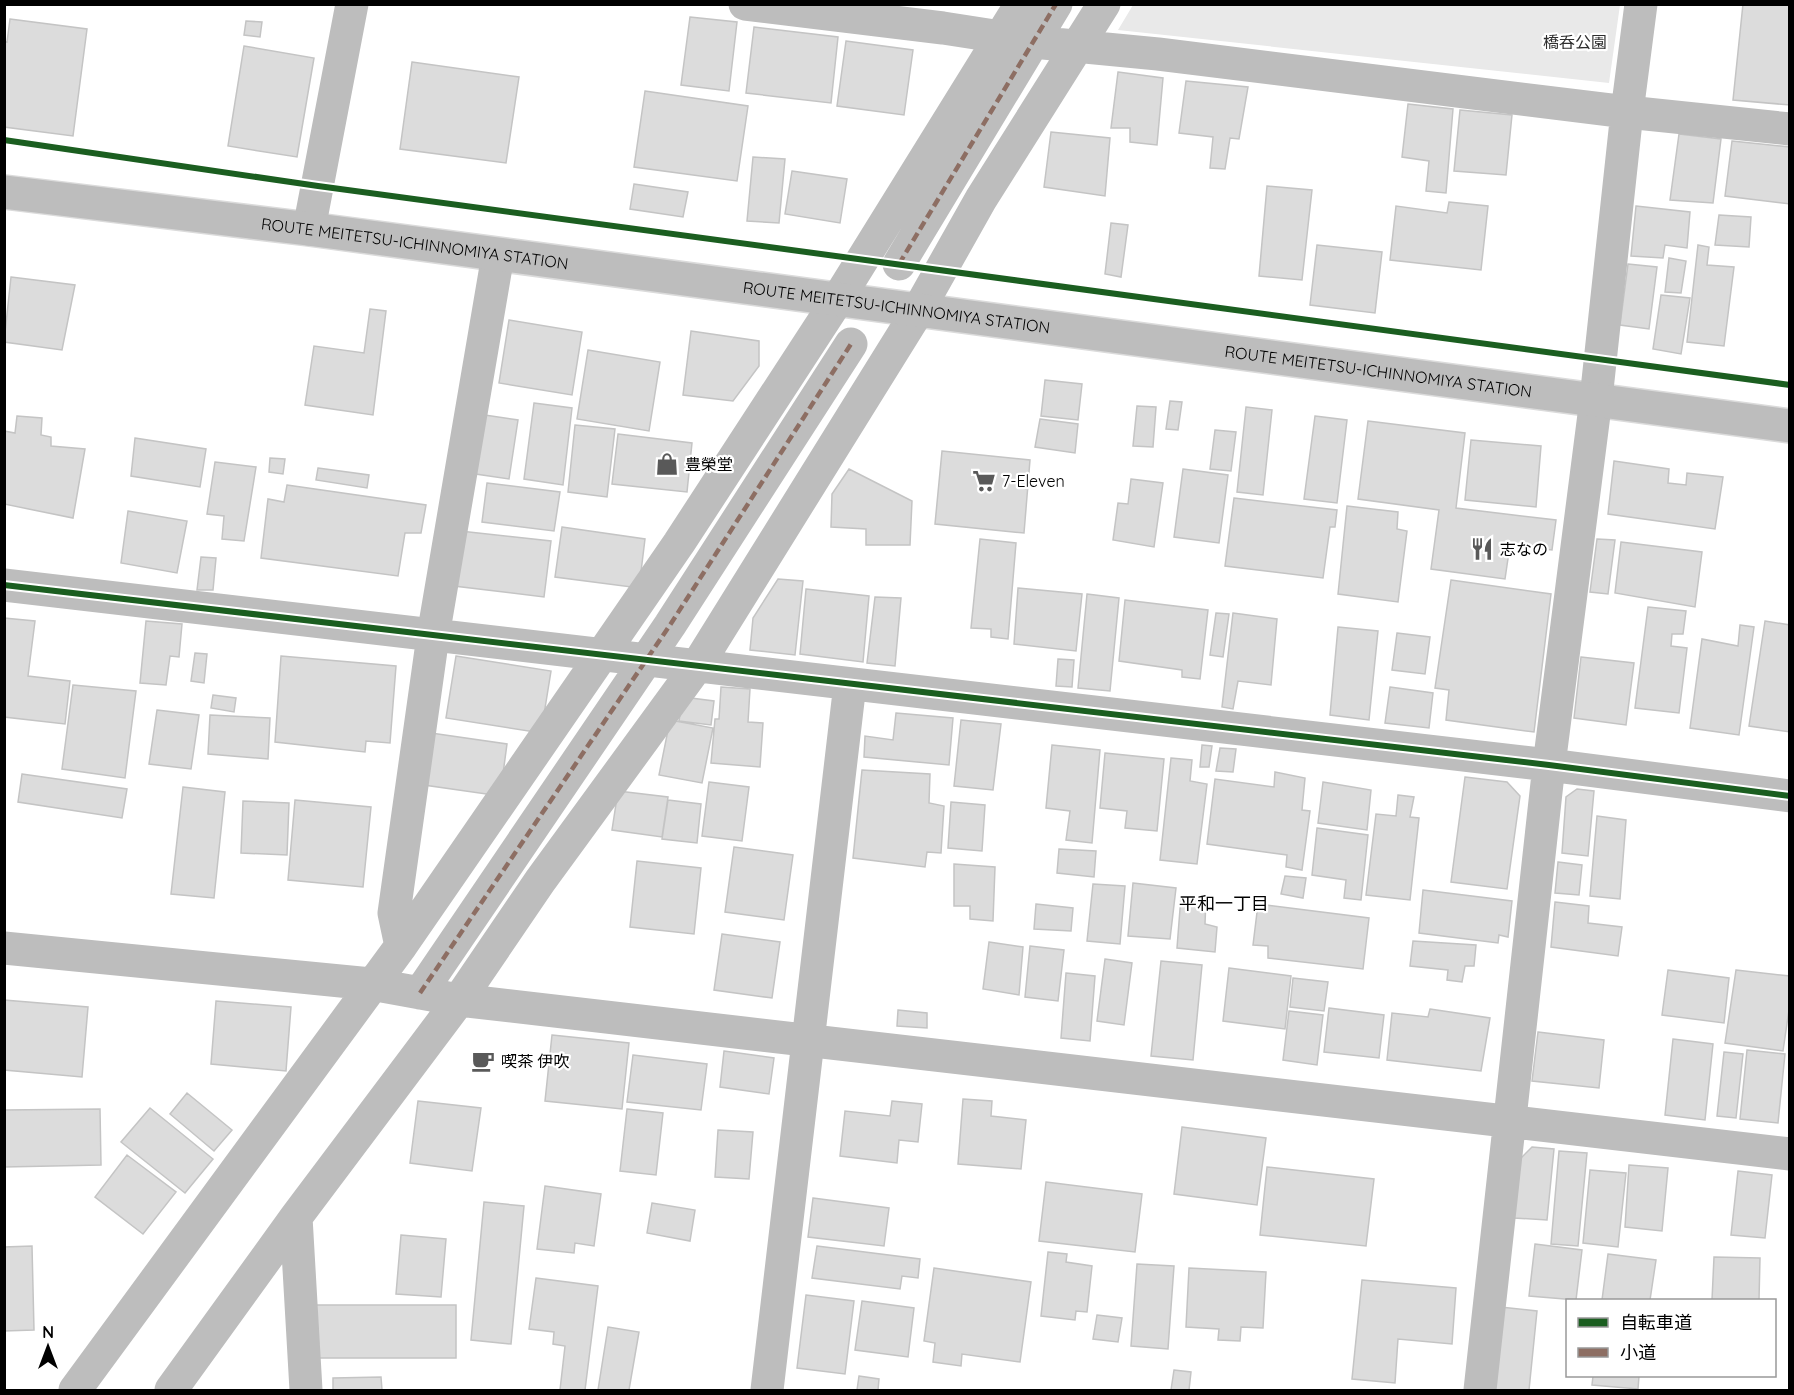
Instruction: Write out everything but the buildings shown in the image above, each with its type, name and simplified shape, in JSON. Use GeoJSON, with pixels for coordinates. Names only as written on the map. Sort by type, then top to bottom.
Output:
{"type":"FeatureCollection","features":[{"type":"Feature","properties":{"kind":"street"},"geometry":{"type":"LineString","coordinates":[[309,229],[352,4]]}},
{"type":"Feature","properties":{"kind":"street"},"geometry":{"type":"LineString","coordinates":[[745,4],[943,28],[1033,42],[1158,54],[1627,112],[1790,129]]}},
{"type":"Feature","properties":{"kind":"street"},"geometry":{"type":"LineString","coordinates":[[75,1390],[401,946],[680,543],[838,299],[1021,4]]}},
{"type":"Feature","properties":{"kind":"street"},"geometry":{"type":"LineString","coordinates":[[899,264],[1056,4]]}},
{"type":"Feature","properties":{"kind":"street"},"geometry":{"type":"LineString","coordinates":[[171,1390],[296,1217],[459,1000],[540,881],[697,666],[919,309],[981,199],[1104,4]]}},
{"type":"Feature","properties":{"kind":"street"},"geometry":{"type":"LineString","coordinates":[[1480,1390],[1549,765],[1596,399],[1641,4]]}},
{"type":"Feature","properties":{"kind":"street","name":"ROUTE MEITETSU-ICHINNOMIYA STATION"},"geometry":{"type":"LineString","coordinates":[[4,192],[309,229],[1790,426]]}},
{"type":"Feature","properties":{"kind":"street"},"geometry":{"type":"LineString","coordinates":[[401,946],[394,913],[433,636],[498,255]]}},
{"type":"Feature","properties":{"kind":"street"},"geometry":{"type":"LineString","coordinates":[[420,993],[646,660],[851,344]]}},
{"type":"Feature","properties":{"kind":"street"},"geometry":{"type":"LineString","coordinates":[[4,585],[1549,765],[1790,796]]}},
{"type":"Feature","properties":{"kind":"street"},"geometry":{"type":"LineString","coordinates":[[767,1390],[850,684]]}},
{"type":"Feature","properties":{"kind":"street"},"geometry":{"type":"LineString","coordinates":[[4,948],[371,984],[459,1000],[1790,1154]]}},
{"type":"Feature","properties":{"kind":"street"},"geometry":{"type":"LineString","coordinates":[[296,1217],[306,1390]]}},
{"type":"Feature","properties":{"kind":"green space","name":"橋呑公園"},"geometry":{"type":"Polygon","coordinates":[[[1133,5],[1620,5],[1609,83],[1118,30],[1133,5]]]}},
{"type":"Feature","properties":{"kind":"marked path"},"geometry":{"type":"LineString","coordinates":[[899,264],[1056,4]]}},
{"type":"Feature","properties":{"kind":"marked path"},"geometry":{"type":"LineString","coordinates":[[420,993],[670,625],[851,344]]}},
{"type":"Feature","properties":{"kind":"cycle path"},"geometry":{"type":"LineString","coordinates":[[4,140],[318,186],[1790,385]]}},
{"type":"Feature","properties":{"kind":"cycle path"},"geometry":{"type":"LineString","coordinates":[[4,585],[1549,765],[1790,796]]}},
{"type":"Feature","properties":{"kind":"place","name":"豊榮堂"},"geometry":{"type":"Point","coordinates":[667,464]}},
{"type":"Feature","properties":{"kind":"place","name":"7-Eleven"},"geometry":{"type":"Point","coordinates":[984,481]}},
{"type":"Feature","properties":{"kind":"place","name":"志なの"},"geometry":{"type":"Point","coordinates":[1482,549]}},
{"type":"Feature","properties":{"kind":"place","name":"喫茶 伊吹"},"geometry":{"type":"Point","coordinates":[483,1061]}},
{"type":"Feature","properties":{"kind":"district","name":"平和一丁目"},"geometry":{"type":"Point","coordinates":[1224,904]}}]}
